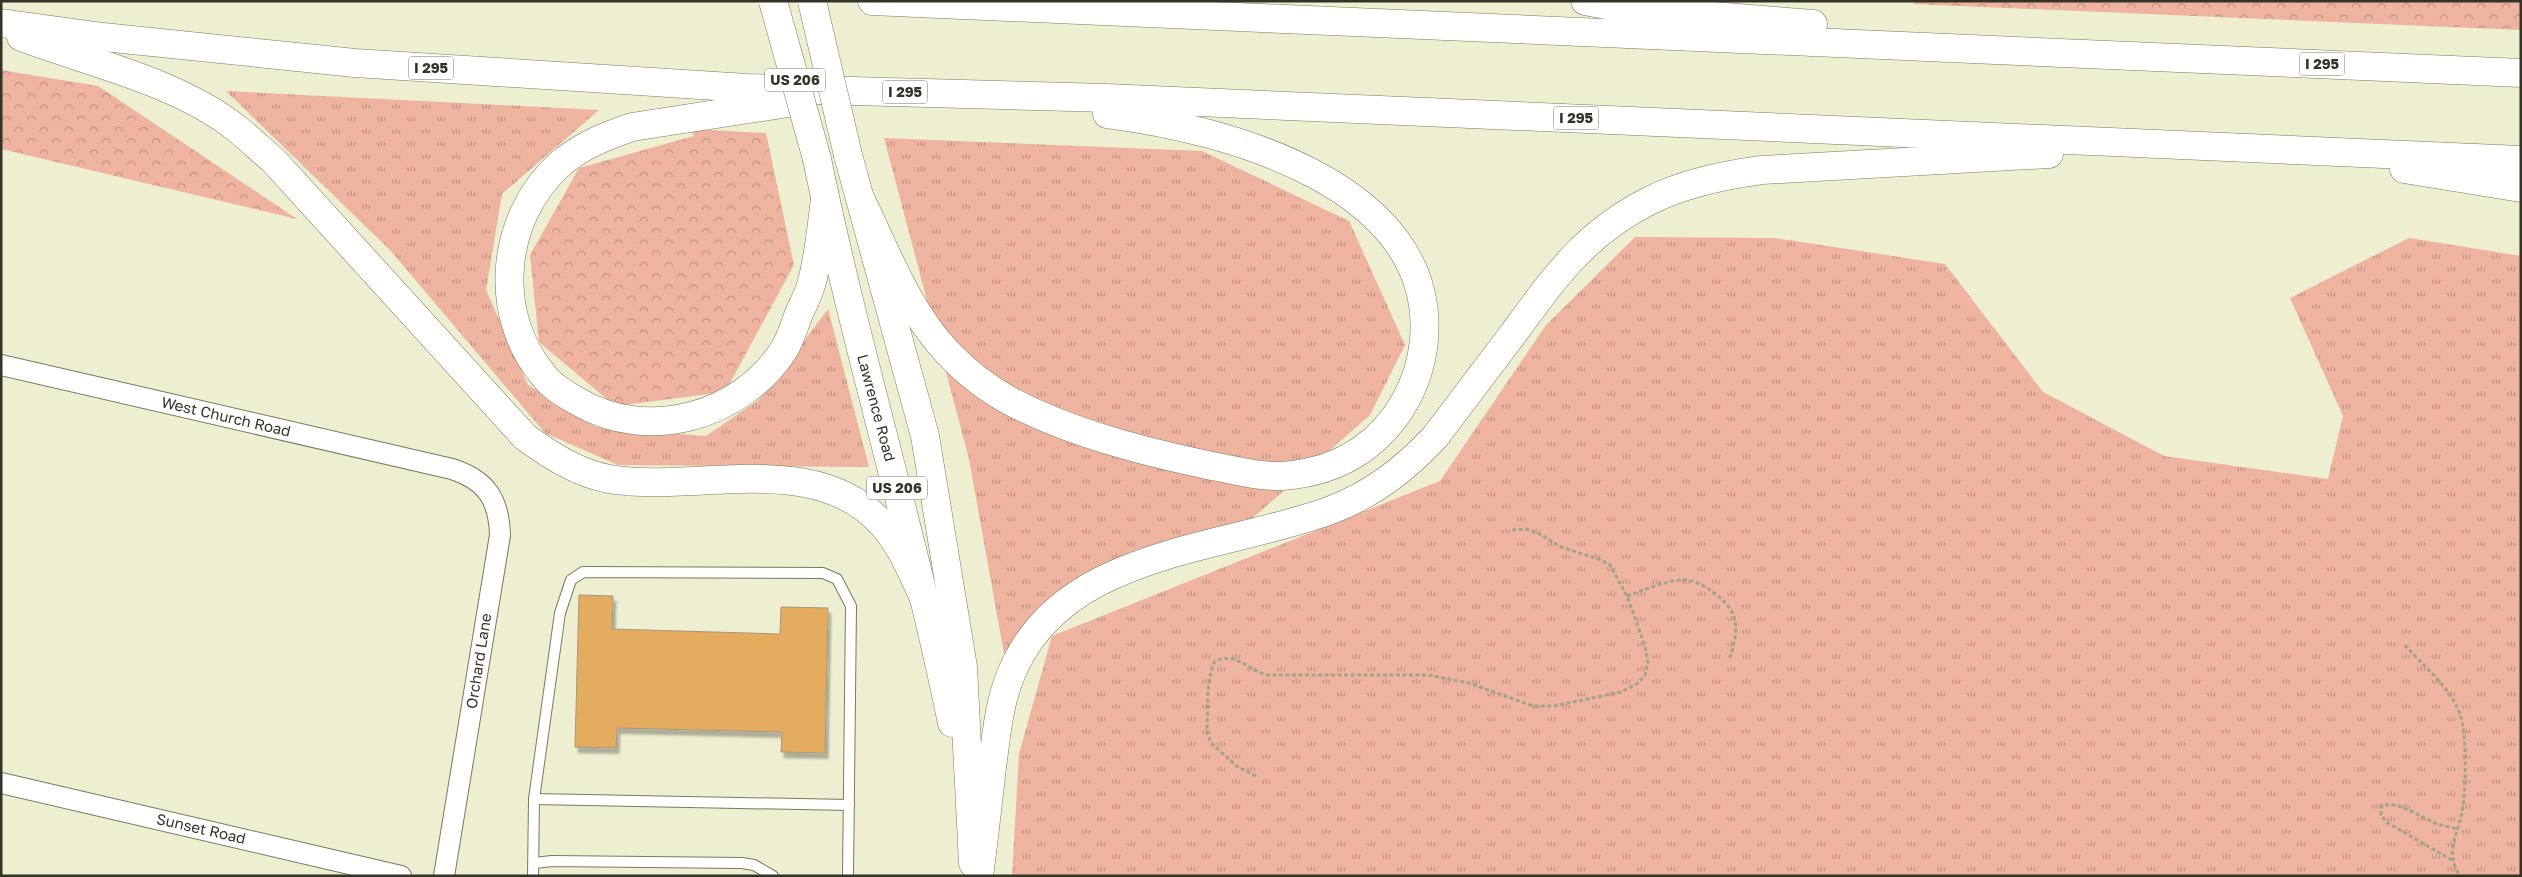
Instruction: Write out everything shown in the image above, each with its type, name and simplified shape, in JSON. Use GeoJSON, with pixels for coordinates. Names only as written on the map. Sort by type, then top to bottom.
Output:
{"type":"FeatureCollection","features":[{"type":"Feature","properties":{"kind":"main road","name":"Lawrence Road"},"geometry":{"type":"LineString","coordinates":[[773,1],[817,159],[875,411],[926,602],[971,818]]}},
{"type":"Feature","properties":{"kind":"main road","name":"Lawrence Road"},"geometry":{"type":"LineString","coordinates":[[812,1],[848,155],[924,436],[963,667],[974,876]]}},
{"type":"Feature","properties":{"kind":"main road","name":"I 295"},"geometry":{"type":"LineString","coordinates":[[872,1],[2521,72]]}},
{"type":"Feature","properties":{"kind":"main road"},"geometry":{"type":"LineString","coordinates":[[882,2],[889,1]]}},
{"type":"Feature","properties":{"kind":"main road"},"geometry":{"type":"LineString","coordinates":[[1585,1],[1627,9],[1836,26],[2123,56]]}},
{"type":"Feature","properties":{"kind":"main road","name":"I 295"},"geometry":{"type":"LineString","coordinates":[[1,23],[103,38],[356,63],[747,88],[1116,99],[2267,147],[2521,160]]}},
{"type":"Feature","properties":{"kind":"main road"},"geometry":{"type":"LineString","coordinates":[[1,29],[80,59],[146,80],[195,102],[236,127],[274,161],[525,437],[551,456],[589,473],[639,483],[790,479],[816,484],[841,493],[862,505],[884,526],[900,548],[926,602]]}},
{"type":"Feature","properties":{"kind":"main road"},"geometry":{"type":"LineString","coordinates":[[825,200],[811,287],[786,347],[769,369],[748,388],[722,405],[691,417],[660,422],[640,421],[613,416],[585,406],[560,390],[544,377],[526,351],[514,321],[509,292],[509,263],[515,234],[525,210],[539,187],[559,165],[592,143],[632,127],[863,90]]}},
{"type":"Feature","properties":{"kind":"main road"},"geometry":{"type":"LineString","coordinates":[[860,198],[912,304],[939,343],[967,371],[988,387],[1037,413],[1124,444],[1177,458],[1249,473],[1282,476],[1320,470],[1355,454],[1384,430],[1403,405],[1414,385],[1422,355],[1424,325],[1420,294],[1413,272],[1400,246],[1381,223],[1352,196],[1295,166],[1206,133],[1136,117],[947,94]]}},
{"type":"Feature","properties":{"kind":"main road"},"geometry":{"type":"LineString","coordinates":[[979,876],[999,713],[1007,684],[1020,656],[1038,631],[1056,611],[1077,594],[1106,576],[1138,565],[1330,510],[1360,497],[1386,482],[1412,462],[1436,437],[1562,268],[1591,239],[1620,218],[1650,200],[1683,187],[1722,176],[1762,170],[2205,145]]}},
{"type":"Feature","properties":{"kind":"main road"},"geometry":{"type":"LineString","coordinates":[[2267,147],[2521,188]]}},
{"type":"Feature","properties":{"kind":"street","name":"West Church Road"},"geometry":{"type":"LineString","coordinates":[[1,365],[452,469]]}},
{"type":"Feature","properties":{"kind":"street","name":"Orchard Lane"},"geometry":{"type":"LineString","coordinates":[[444,876],[500,534],[500,517],[494,500],[483,485],[468,474],[452,469]]}},
{"type":"Feature","properties":{"kind":"street","name":"Sunset Road"},"geometry":{"type":"LineString","coordinates":[[1,783],[401,876]]}},
{"type":"Feature","properties":{"kind":"lane"},"geometry":{"type":"LineString","coordinates":[[533,876],[534,799],[560,613],[571,580],[583,572],[823,574],[836,580],[851,606],[848,876]]}},
{"type":"Feature","properties":{"kind":"lane"},"geometry":{"type":"LineString","coordinates":[[534,799],[849,805]]}},
{"type":"Feature","properties":{"kind":"lane"},"geometry":{"type":"LineString","coordinates":[[534,863],[552,861],[742,863],[754,865],[768,875]]}},
{"type":"Feature","properties":{"kind":"path"},"geometry":{"type":"LineString","coordinates":[[1256,776],[1238,767],[1211,743],[1207,732],[1208,690],[1211,671],[1215,661],[1225,657],[1237,659],[1266,675],[1428,675],[1469,683],[1533,706],[1554,706],[1621,692],[1637,684],[1645,675],[1648,663],[1645,646],[1627,596],[1610,566],[1601,560],[1561,547],[1540,534],[1526,529],[1512,530]]}},
{"type":"Feature","properties":{"kind":"path"},"geometry":{"type":"LineString","coordinates":[[1627,596],[1670,582],[1687,580],[1704,585],[1722,598],[1730,607],[1735,617],[1737,630],[1729,661]]}},
{"type":"Feature","properties":{"kind":"path"},"geometry":{"type":"LineString","coordinates":[[2405,645],[2449,695],[2459,712],[2464,731],[2463,806],[2452,848],[2452,860],[2460,876]]}},
{"type":"Feature","properties":{"kind":"path"},"geometry":{"type":"LineString","coordinates":[[2452,860],[2386,822],[2381,814],[2382,805],[2390,804],[2397,806],[2436,824],[2458,829]]}},
{"type":"Feature","properties":{"kind":"green space"},"geometry":{"type":"Polygon","coordinates":[[[1914,1],[2521,1],[2521,30],[1914,4],[1914,1]]]}},
{"type":"Feature","properties":{"kind":"green space"},"geometry":{"type":"Polygon","coordinates":[[[1,70],[98,86],[297,219],[1,149],[1,70]]]}},
{"type":"Feature","properties":{"kind":"green space"},"geometry":{"type":"Polygon","coordinates":[[[226,91],[599,110],[502,194],[486,290],[528,385],[596,427],[706,436],[760,399],[828,309],[869,467],[618,465],[545,433],[390,250],[226,91]]]}},
{"type":"Feature","properties":{"kind":"green space"},"geometry":{"type":"Polygon","coordinates":[[[690,129],[766,133],[794,265],[725,392],[615,406],[539,342],[530,255],[579,168],[694,136],[690,129]]]}},
{"type":"Feature","properties":{"kind":"green space"},"geometry":{"type":"Polygon","coordinates":[[[884,138],[1202,151],[1349,221],[1405,345],[1370,415],[1247,523],[1077,578],[1005,659],[969,459],[884,138]]]}},
{"type":"Feature","properties":{"kind":"green space"},"geometry":{"type":"Polygon","coordinates":[[[1635,237],[1775,238],[1945,264],[2043,392],[2164,456],[2328,479],[2343,416],[2290,298],[2409,238],[2521,256],[2521,876],[1012,876],[1019,754],[1052,636],[1440,481],[1546,325],[1635,237]]]}},
{"type":"Feature","properties":{"kind":"building"},"geometry":{"type":"Polygon","coordinates":[[[579,595],[613,596],[612,629],[780,634],[781,607],[828,608],[825,753],[781,752],[782,732],[617,728],[616,748],[575,747],[579,595]]]}}]}
